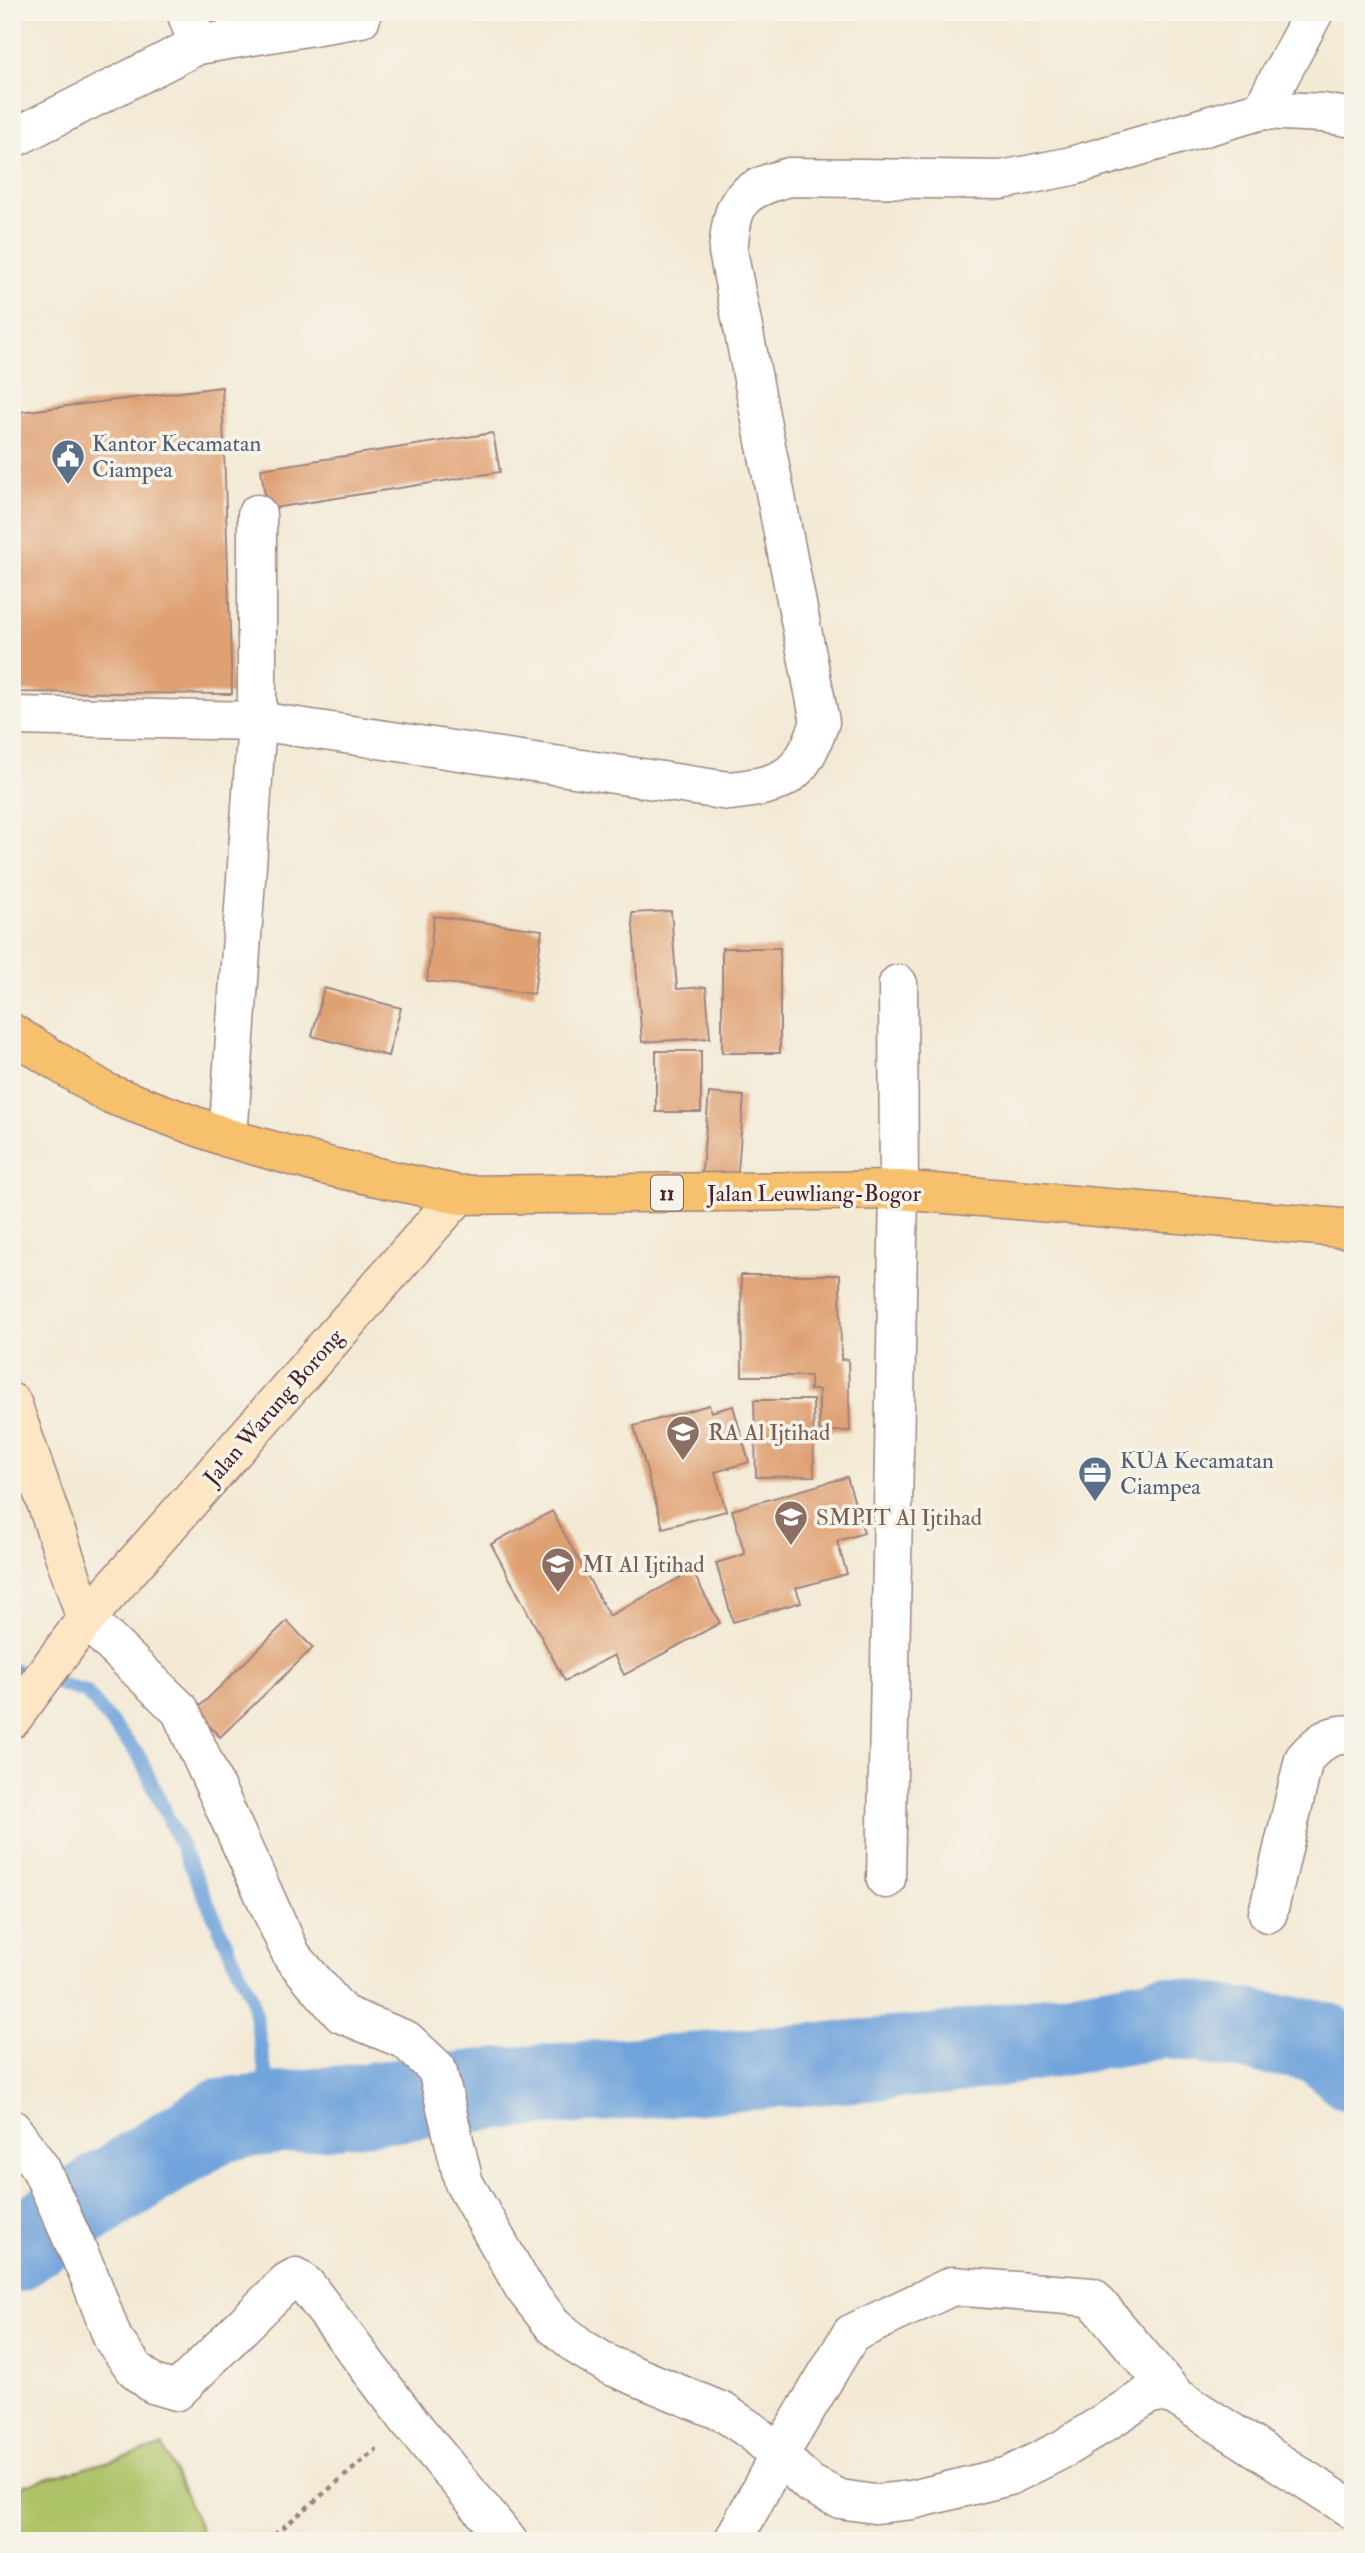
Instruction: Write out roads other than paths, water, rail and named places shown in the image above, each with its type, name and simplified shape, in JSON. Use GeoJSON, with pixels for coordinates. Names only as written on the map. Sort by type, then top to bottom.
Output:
{"type":"FeatureCollection","features":[{"type":"Feature","properties":{"kind":"highway","name":"Jalan Leuwliang-Bogor"},"geometry":{"type":"LineString","coordinates":[[12,1033],[107,1093],[228,1138],[327,1166],[459,1195],[900,1190],[1353,1229]]}},
{"type":"Feature","properties":{"kind":"main road","name":"Jalan Warung Borong"},"geometry":{"type":"LineString","coordinates":[[16,1713],[86,1619],[459,1195]]}},
{"type":"Feature","properties":{"kind":"main road"},"geometry":{"type":"LineString","coordinates":[[12,1403],[86,1619]]}},
{"type":"Feature","properties":{"kind":"street"},"geometry":{"type":"LineString","coordinates":[[1262,110],[1314,12]]}},
{"type":"Feature","properties":{"kind":"street"},"geometry":{"type":"LineString","coordinates":[[12,139],[192,29],[360,18]]}},
{"type":"Feature","properties":{"kind":"street"},"geometry":{"type":"LineString","coordinates":[[12,716],[257,721],[729,791],[765,788],[792,774],[810,752],[820,722],[729,251],[731,218],[742,198],[762,184],[789,177],[1002,180],[1072,166],[1262,110],[1323,113],[1353,118]]}},
{"type":"Feature","properties":{"kind":"street"},"geometry":{"type":"LineString","coordinates":[[228,1138],[257,721],[257,514]]}},
{"type":"Feature","properties":{"kind":"street"},"geometry":{"type":"LineString","coordinates":[[886,1879],[900,1190],[898,984]]}},
{"type":"Feature","properties":{"kind":"street"},"geometry":{"type":"LineString","coordinates":[[86,1619],[180,1710],[292,1956],[342,2014],[406,2040],[437,2069],[464,2183],[524,2288],[553,2325],[581,2348],[609,2365],[723,2412],[752,2432],[810,2484],[840,2499],[874,2504],[912,2500],[1009,2476],[1063,2449],[1148,2395],[1160,2392],[1175,2396]]}},
{"type":"Feature","properties":{"kind":"street"},"geometry":{"type":"LineString","coordinates":[[1268,1913],[1304,1759],[1320,1742],[1341,1733],[1353,1735]]}},
{"type":"Feature","properties":{"kind":"street"},"geometry":{"type":"LineString","coordinates":[[12,2129],[40,2169],[90,2278],[113,2339],[135,2369],[153,2385],[177,2391],[287,2282],[296,2277],[306,2285],[410,2422],[508,2541]]}},
{"type":"Feature","properties":{"kind":"street"},"geometry":{"type":"LineString","coordinates":[[733,2541],[779,2455],[851,2334],[952,2286],[1092,2297],[1175,2396],[1353,2510]]}},
{"type":"Feature","properties":{"kind":"waterway"},"geometry":{"type":"LineString","coordinates":[[12,1670],[86,1692],[139,1756],[252,1998],[273,2114]]}},
{"type":"Feature","properties":{"kind":"waterway"},"geometry":{"type":"LineString","coordinates":[[12,2252],[220,2120],[485,2090],[956,2053],[1164,2017],[1321,2042],[1353,2070]]}},
{"type":"Feature","properties":{"kind":"place","name":"Kantor Kecamatan Ciampea"},"geometry":{"type":"Point","coordinates":[68,486]}},
{"type":"Feature","properties":{"kind":"place","name":"RA Al Ijtihad"},"geometry":{"type":"Point","coordinates":[683,1462]}},
{"type":"Feature","properties":{"kind":"place","name":"KUA Kecamatan Ciampea"},"geometry":{"type":"Point","coordinates":[1095,1503]}},
{"type":"Feature","properties":{"kind":"place","name":"SMPIT Al Ijtihad"},"geometry":{"type":"Point","coordinates":[791,1547]}},
{"type":"Feature","properties":{"kind":"place","name":"MI Al Ijtihad"},"geometry":{"type":"Point","coordinates":[558,1594]}}]}
